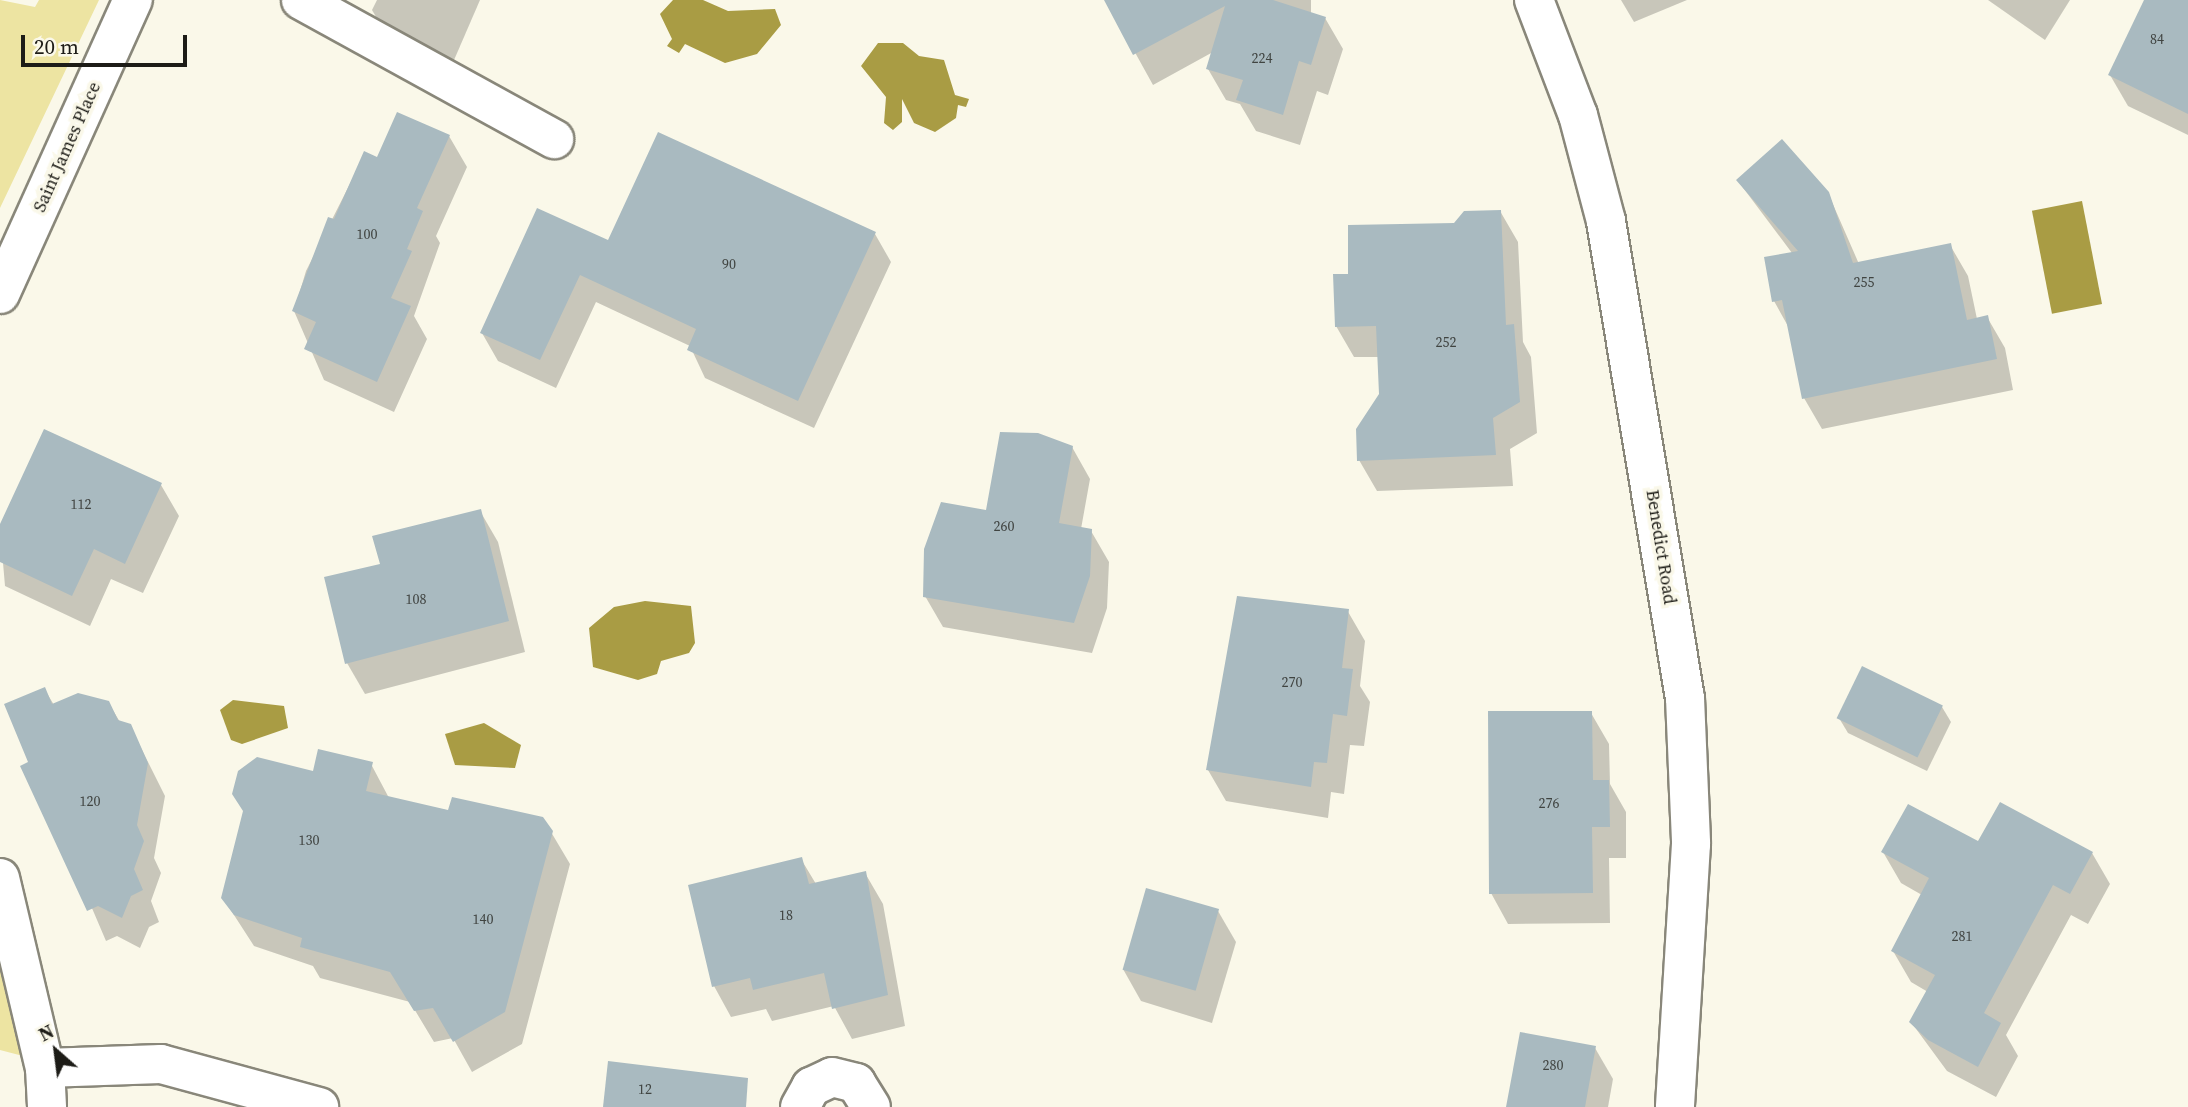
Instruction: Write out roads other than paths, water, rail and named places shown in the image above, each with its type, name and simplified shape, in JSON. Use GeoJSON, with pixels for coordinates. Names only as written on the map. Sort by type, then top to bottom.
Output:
{"type":"FeatureCollection","features":[{"type":"Feature","properties":{"kind":"street","name":"Saint James Place"},"geometry":{"type":"LineString","coordinates":[[0,294],[133,0]]}},
{"type":"Feature","properties":{"kind":"street"},"geometry":{"type":"LineString","coordinates":[[300,0],[554,139]]}},
{"type":"Feature","properties":{"kind":"street","name":"Benedict Road"},"geometry":{"type":"LineString","coordinates":[[1534,0],[1578,115],[1606,221],[1685,698],[1691,844],[1675,1107]]}},
{"type":"Feature","properties":{"kind":"street"},"geometry":{"type":"LineString","coordinates":[[0,878],[45,1068],[47,1107]]}},
{"type":"Feature","properties":{"kind":"street"},"geometry":{"type":"LineString","coordinates":[[45,1068],[162,1064],[319,1107]]}},
{"type":"Feature","properties":{"kind":"street"},"geometry":{"type":"LineString","coordinates":[[800,1107],[811,1087],[832,1077],[856,1083],[871,1107]]}}]}
